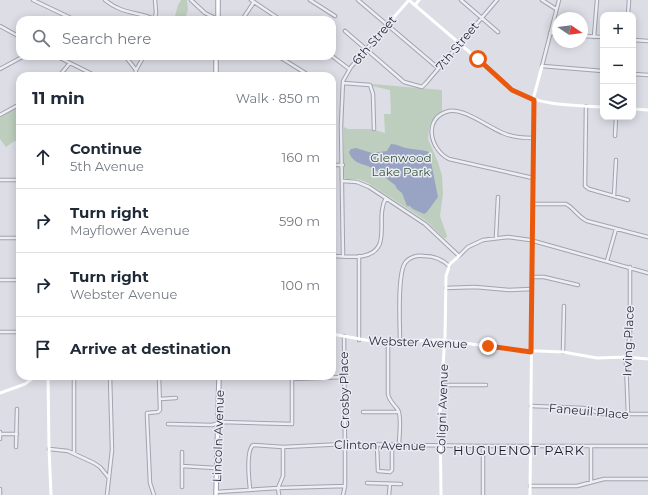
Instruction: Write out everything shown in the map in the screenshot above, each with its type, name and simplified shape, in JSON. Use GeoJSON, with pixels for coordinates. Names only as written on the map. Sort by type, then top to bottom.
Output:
{"type":"FeatureCollection","features":[{"type":"Feature","properties":{"kind":"main road"},"geometry":{"type":"LineString","coordinates":[[218,0],[219,16]]}},
{"type":"Feature","properties":{"kind":"main road"},"geometry":{"type":"LineString","coordinates":[[215,60],[216,72]]}},
{"type":"Feature","properties":{"kind":"main road","name":"Lincoln Avenue"},"geometry":{"type":"LineString","coordinates":[[216,493],[219,380]]}},
{"type":"Feature","properties":{"kind":"street"},"geometry":{"type":"LineString","coordinates":[[33,0],[67,16]]}},
{"type":"Feature","properties":{"kind":"street"},"geometry":{"type":"LineString","coordinates":[[105,0],[113,6],[126,12],[141,16]]}},
{"type":"Feature","properties":{"kind":"street"},"geometry":{"type":"LineString","coordinates":[[155,0],[156,16]]}},
{"type":"Feature","properties":{"kind":"street"},"geometry":{"type":"LineString","coordinates":[[191,0],[212,16]]}},
{"type":"Feature","properties":{"kind":"street"},"geometry":{"type":"LineString","coordinates":[[310,0],[335,16]]}},
{"type":"Feature","properties":{"kind":"street"},"geometry":{"type":"LineString","coordinates":[[358,0],[438,68]]}},
{"type":"Feature","properties":{"kind":"street"},"geometry":{"type":"LineString","coordinates":[[409,0],[512,90],[534,100],[600,107]]}},
{"type":"Feature","properties":{"kind":"street","name":"6th Street"},"geometry":{"type":"LineString","coordinates":[[343,84],[349,70],[409,0]]}},
{"type":"Feature","properties":{"kind":"street"},"geometry":{"type":"LineString","coordinates":[[415,5],[419,0]]}},
{"type":"Feature","properties":{"kind":"street"},"geometry":{"type":"LineString","coordinates":[[461,0],[498,32]]}},
{"type":"Feature","properties":{"kind":"street","name":"7th Street"},"geometry":{"type":"LineString","coordinates":[[366,50],[404,82],[422,86],[497,0]]}},
{"type":"Feature","properties":{"kind":"street"},"geometry":{"type":"LineString","coordinates":[[542,0],[556,9]]}},
{"type":"Feature","properties":{"kind":"street"},"geometry":{"type":"LineString","coordinates":[[530,495],[534,100],[558,0]]}},
{"type":"Feature","properties":{"kind":"street"},"geometry":{"type":"LineString","coordinates":[[594,37],[598,0]]}},
{"type":"Feature","properties":{"kind":"street"},"geometry":{"type":"LineString","coordinates":[[628,12],[629,0]]}},
{"type":"Feature","properties":{"kind":"street"},"geometry":{"type":"LineString","coordinates":[[244,16],[252,1],[275,16]]}},
{"type":"Feature","properties":{"kind":"street"},"geometry":{"type":"LineString","coordinates":[[0,26],[16,35]]}},
{"type":"Feature","properties":{"kind":"street"},"geometry":{"type":"LineString","coordinates":[[345,31],[366,50]]}},
{"type":"Feature","properties":{"kind":"street"},"geometry":{"type":"LineString","coordinates":[[588,36],[600,38]]}},
{"type":"Feature","properties":{"kind":"street"},"geometry":{"type":"LineString","coordinates":[[636,40],[648,41]]}},
{"type":"Feature","properties":{"kind":"street"},"geometry":{"type":"LineString","coordinates":[[336,59],[349,70]]}},
{"type":"Feature","properties":{"kind":"street"},"geometry":{"type":"LineString","coordinates":[[0,69],[17,60]]}},
{"type":"Feature","properties":{"kind":"street"},"geometry":{"type":"LineString","coordinates":[[64,60],[88,72]]}},
{"type":"Feature","properties":{"kind":"street"},"geometry":{"type":"LineString","coordinates":[[128,60],[136,70],[142,60]]}},
{"type":"Feature","properties":{"kind":"street"},"geometry":{"type":"LineString","coordinates":[[284,60],[304,72]]}},
{"type":"Feature","properties":{"kind":"street"},"geometry":{"type":"LineString","coordinates":[[62,72],[70,63]]}},
{"type":"Feature","properties":{"kind":"street"},"geometry":{"type":"LineString","coordinates":[[0,65],[4,67]]}},
{"type":"Feature","properties":{"kind":"street"},"geometry":{"type":"LineString","coordinates":[[542,66],[600,71]]}},
{"type":"Feature","properties":{"kind":"street"},"geometry":{"type":"LineString","coordinates":[[636,74],[648,75]]}},
{"type":"Feature","properties":{"kind":"street"},"geometry":{"type":"LineString","coordinates":[[343,256],[343,165],[341,125],[343,84],[370,85],[373,94],[374,129]]}},
{"type":"Feature","properties":{"kind":"street"},"geometry":{"type":"LineString","coordinates":[[0,115],[16,106]]}},
{"type":"Feature","properties":{"kind":"street"},"geometry":{"type":"LineString","coordinates":[[586,106],[584,184],[589,189],[628,200]]}},
{"type":"Feature","properties":{"kind":"street"},"geometry":{"type":"LineString","coordinates":[[636,109],[648,110]]}},
{"type":"Feature","properties":{"kind":"street"},"geometry":{"type":"LineString","coordinates":[[533,138],[510,136],[461,112],[448,111],[438,118],[433,126],[432,134],[432,140],[446,157],[533,178]]}},
{"type":"Feature","properties":{"kind":"street"},"geometry":{"type":"LineString","coordinates":[[615,136],[616,120]]}},
{"type":"Feature","properties":{"kind":"street"},"geometry":{"type":"LineString","coordinates":[[614,196],[616,160]]}},
{"type":"Feature","properties":{"kind":"street"},"geometry":{"type":"LineString","coordinates":[[336,165],[343,165]]}},
{"type":"Feature","properties":{"kind":"street"},"geometry":{"type":"LineString","coordinates":[[0,180],[16,180]]}},
{"type":"Feature","properties":{"kind":"street"},"geometry":{"type":"LineString","coordinates":[[343,181],[364,185],[386,198],[425,224],[458,256]]}},
{"type":"Feature","properties":{"kind":"street"},"geometry":{"type":"LineString","coordinates":[[496,237],[498,196]]}},
{"type":"Feature","properties":{"kind":"street"},"geometry":{"type":"LineString","coordinates":[[336,256],[359,256],[374,252],[381,240],[381,207],[386,198]]}},
{"type":"Feature","properties":{"kind":"street"},"geometry":{"type":"LineString","coordinates":[[533,204],[566,204],[571,207],[582,219],[648,237]]}},
{"type":"Feature","properties":{"kind":"street"},"geometry":{"type":"LineString","coordinates":[[607,261],[616,229]]}},
{"type":"Feature","properties":{"kind":"street"},"geometry":{"type":"LineString","coordinates":[[400,341],[402,268],[405,263],[415,257],[427,256],[438,258],[449,266],[458,256],[473,244],[496,237],[508,237],[532,241],[648,272]]}},
{"type":"Feature","properties":{"kind":"street"},"geometry":{"type":"LineString","coordinates":[[0,238],[16,238]]}},
{"type":"Feature","properties":{"kind":"street"},"geometry":{"type":"LineString","coordinates":[[359,256],[359,340]]}},
{"type":"Feature","properties":{"kind":"street","name":"Coligni Avenue"},"geometry":{"type":"LineString","coordinates":[[441,495],[440,411],[445,341],[445,288],[449,266]]}},
{"type":"Feature","properties":{"kind":"street","name":"Irving Place"},"geometry":{"type":"LineString","coordinates":[[628,414],[626,362],[630,333],[630,267]]}},
{"type":"Feature","properties":{"kind":"street"},"geometry":{"type":"LineString","coordinates":[[532,277],[544,277],[578,285]]}},
{"type":"Feature","properties":{"kind":"street"},"geometry":{"type":"LineString","coordinates":[[0,280],[16,280]]}},
{"type":"Feature","properties":{"kind":"street"},"geometry":{"type":"LineString","coordinates":[[445,288],[475,287],[509,290],[532,289]]}},
{"type":"Feature","properties":{"kind":"street"},"geometry":{"type":"LineString","coordinates":[[563,352],[564,306]]}},
{"type":"Feature","properties":{"kind":"street"},"geometry":{"type":"LineString","coordinates":[[0,332],[16,332]]}},
{"type":"Feature","properties":{"kind":"street","name":"Webster Avenue"},"geometry":{"type":"LineString","coordinates":[[336,335],[359,340],[377,342],[445,341],[531,352],[563,352],[597,358],[627,357],[648,359]]}},
{"type":"Feature","properties":{"kind":"street","name":"Crosby Place"},"geometry":{"type":"LineString","coordinates":[[343,495],[345,486],[344,336]]}},
{"type":"Feature","properties":{"kind":"street"},"geometry":{"type":"LineString","coordinates":[[388,341],[388,394],[390,401],[399,412],[399,445]]}},
{"type":"Feature","properties":{"kind":"street"},"geometry":{"type":"LineString","coordinates":[[336,377],[344,377]]}},
{"type":"Feature","properties":{"kind":"street"},"geometry":{"type":"LineString","coordinates":[[0,393],[25,384],[30,380]]}},
{"type":"Feature","properties":{"kind":"street"},"geometry":{"type":"LineString","coordinates":[[48,380],[51,495]]}},
{"type":"Feature","properties":{"kind":"street"},"geometry":{"type":"LineString","coordinates":[[74,380],[74,454]]}},
{"type":"Feature","properties":{"kind":"street"},"geometry":{"type":"LineString","coordinates":[[107,495],[112,450],[110,380]]}},
{"type":"Feature","properties":{"kind":"street"},"geometry":{"type":"LineString","coordinates":[[154,495],[150,483],[147,414],[158,412],[160,410],[159,380]]}},
{"type":"Feature","properties":{"kind":"street"},"geometry":{"type":"LineString","coordinates":[[168,424],[212,425],[222,422],[292,424],[292,380]]}},
{"type":"Feature","properties":{"kind":"street"},"geometry":{"type":"LineString","coordinates":[[442,384],[486,385]]}},
{"type":"Feature","properties":{"kind":"street"},"geometry":{"type":"LineString","coordinates":[[160,399],[176,398]]}},
{"type":"Feature","properties":{"kind":"street","name":"Faneuil Place"},"geometry":{"type":"LineString","coordinates":[[531,406],[577,408],[603,414],[648,414]]}},
{"type":"Feature","properties":{"kind":"street"},"geometry":{"type":"LineString","coordinates":[[16,447],[17,409]]}},
{"type":"Feature","properties":{"kind":"street"},"geometry":{"type":"LineString","coordinates":[[363,412],[399,412]]}},
{"type":"Feature","properties":{"kind":"street"},"geometry":{"type":"LineString","coordinates":[[0,439],[0,433],[17,434]]}},
{"type":"Feature","properties":{"kind":"street","name":"Clinton Avenue"},"geometry":{"type":"LineString","coordinates":[[250,489],[249,455],[251,446],[256,445],[283,447],[345,444],[591,447],[648,446]]}},
{"type":"Feature","properties":{"kind":"street"},"geometry":{"type":"LineString","coordinates":[[377,445],[378,471],[389,472],[392,470],[392,445]]}},
{"type":"Feature","properties":{"kind":"street"},"geometry":{"type":"LineString","coordinates":[[483,446],[483,495]]}},
{"type":"Feature","properties":{"kind":"street"},"geometry":{"type":"LineString","coordinates":[[279,495],[278,488],[282,476],[283,447]]}},
{"type":"Feature","properties":{"kind":"street"},"geometry":{"type":"LineString","coordinates":[[591,447],[591,482]]}},
{"type":"Feature","properties":{"kind":"street"},"geometry":{"type":"LineString","coordinates":[[49,449],[62,449],[97,465],[109,478]]}},
{"type":"Feature","properties":{"kind":"street"},"geometry":{"type":"LineString","coordinates":[[182,452],[182,487]]}},
{"type":"Feature","properties":{"kind":"street"},"geometry":{"type":"LineString","coordinates":[[182,466],[216,468]]}},
{"type":"Feature","properties":{"kind":"street"},"geometry":{"type":"LineString","coordinates":[[530,486],[578,486],[604,479],[648,479]]}},
{"type":"Feature","properties":{"kind":"street"},"geometry":{"type":"LineString","coordinates":[[367,484],[401,484]]}},
{"type":"Feature","properties":{"kind":"street"},"geometry":{"type":"LineString","coordinates":[[390,484],[390,495]]}},
{"type":"Feature","properties":{"kind":"street"},"geometry":{"type":"LineString","coordinates":[[216,493],[250,489],[345,486]]}},
{"type":"Feature","properties":{"kind":"street"},"geometry":{"type":"LineString","coordinates":[[0,489],[0,495]]}},
{"type":"Feature","properties":{"kind":"green space"},"geometry":{"type":"Polygon","coordinates":[[[181,0],[187,0],[188,9],[186,16],[175,16],[181,0]]]}},
{"type":"Feature","properties":{"kind":"green space","name":"Glenwood Lake Park"},"geometry":{"type":"Polygon","coordinates":[[[372,84],[442,90],[442,111],[431,122],[428,139],[438,162],[442,176],[443,194],[440,216],[447,236],[446,238],[444,238],[425,220],[368,183],[358,179],[345,179],[344,177],[344,127],[348,129],[372,129],[385,133],[384,114],[391,114],[390,90],[372,86],[372,84]]]}},
{"type":"Feature","properties":{"kind":"green space"},"geometry":{"type":"Polygon","coordinates":[[[16,108],[16,141],[6,147],[0,139],[0,118],[16,108]]]}},
{"type":"Feature","properties":{"kind":"water"},"geometry":{"type":"Polygon","coordinates":[[[391,144],[404,148],[429,152],[438,197],[424,214],[410,206],[407,206],[402,193],[395,185],[375,170],[355,161],[349,152],[351,149],[356,148],[372,153],[387,151],[391,144]]]}},
{"type":"Feature","properties":{"kind":"district","name":"HUGUENOT PARK"},"geometry":{"type":"Point","coordinates":[519,450]}},
{"type":"Feature","properties":{"kind":"route"},"geometry":{"type":"LineString","coordinates":[[478,59],[512,90],[534,100],[531,352],[488,346]]}}]}
